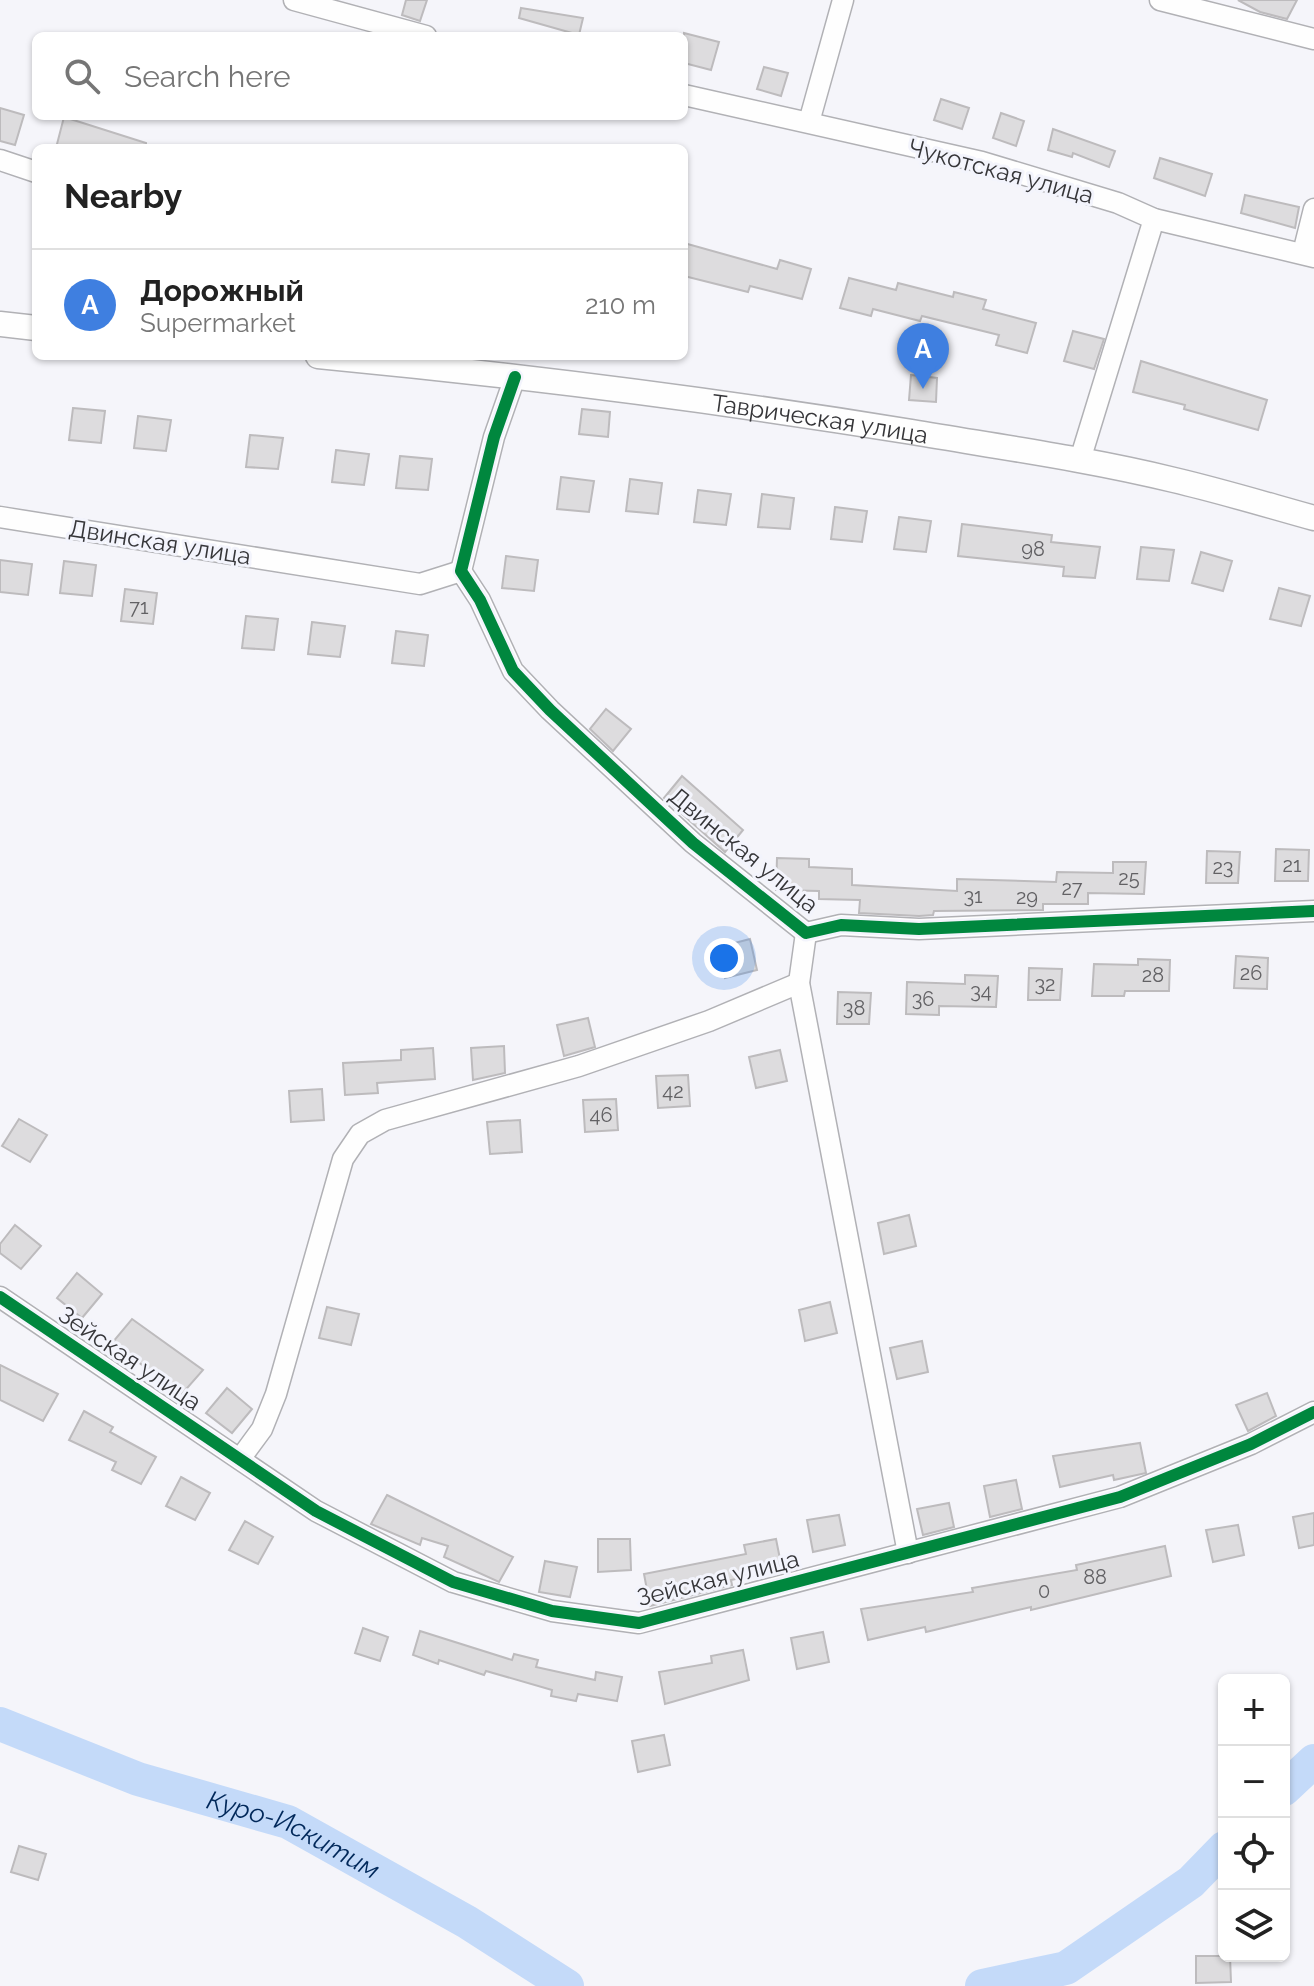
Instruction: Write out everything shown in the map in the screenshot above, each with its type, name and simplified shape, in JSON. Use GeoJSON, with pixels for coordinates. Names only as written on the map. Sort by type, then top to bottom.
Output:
{"type":"FeatureCollection","features":[{"type":"Feature","properties":{"kind":"main road"},"geometry":{"type":"LineString","coordinates":[[0,324],[32,328]]}},
{"type":"Feature","properties":{"kind":"main road","name":"Таврическая улица"},"geometry":{"type":"LineString","coordinates":[[400,360],[462,363],[515,377],[713,401],[1080,460],[1174,480],[1314,518]]}},
{"type":"Feature","properties":{"kind":"street"},"geometry":{"type":"LineString","coordinates":[[294,0],[411,32]]}},
{"type":"Feature","properties":{"kind":"street"},"geometry":{"type":"LineString","coordinates":[[809,122],[843,0]]}},
{"type":"Feature","properties":{"kind":"street"},"geometry":{"type":"LineString","coordinates":[[1160,0],[1314,39]]}},
{"type":"Feature","properties":{"kind":"street","name":"Чукотская улица"},"geometry":{"type":"LineString","coordinates":[[688,96],[982,162],[1118,203],[1154,219],[1309,255]]}},
{"type":"Feature","properties":{"kind":"street"},"geometry":{"type":"LineString","coordinates":[[0,160],[32,171]]}},
{"type":"Feature","properties":{"kind":"street"},"geometry":{"type":"LineString","coordinates":[[1309,255],[1314,209]]}},
{"type":"Feature","properties":{"kind":"street"},"geometry":{"type":"LineString","coordinates":[[1080,460],[1154,219]]}},
{"type":"Feature","properties":{"kind":"street"},"geometry":{"type":"LineString","coordinates":[[461,571],[494,437],[515,377]]}},
{"type":"Feature","properties":{"kind":"street","name":"Двинская улица"},"geometry":{"type":"LineString","coordinates":[[0,517],[420,584],[461,571],[480,600],[513,671],[550,710],[693,843],[806,933],[841,925],[919,929],[1314,911]]}},
{"type":"Feature","properties":{"kind":"street"},"geometry":{"type":"LineString","coordinates":[[806,933],[799,983],[908,1553]]}},
{"type":"Feature","properties":{"kind":"street"},"geometry":{"type":"LineString","coordinates":[[240,1459],[262,1429],[276,1394],[343,1159],[360,1134],[385,1120],[579,1066],[695,1026],[799,983]]}},
{"type":"Feature","properties":{"kind":"street","name":"Зейская улица"},"geometry":{"type":"LineString","coordinates":[[0,1297],[316,1511],[453,1582],[552,1611],[639,1623],[1120,1497],[1251,1444],[1314,1412]]}},
{"type":"Feature","properties":{"kind":"building"},"geometry":{"type":"Polygon","coordinates":[[[406,0],[427,0],[420,21],[402,15],[406,0]]]}},
{"type":"Feature","properties":{"kind":"building"},"geometry":{"type":"Polygon","coordinates":[[[1238,0],[1297,0],[1287,19],[1260,12],[1238,0]]]}},
{"type":"Feature","properties":{"kind":"building"},"geometry":{"type":"Polygon","coordinates":[[[521,8],[583,18],[580,32],[568,32],[519,18],[521,8]]]}},
{"type":"Feature","properties":{"kind":"building"},"geometry":{"type":"Polygon","coordinates":[[[688,34],[719,42],[711,70],[688,64],[688,34]]]}},
{"type":"Feature","properties":{"kind":"building"},"geometry":{"type":"Polygon","coordinates":[[[764,67],[788,73],[781,96],[757,89],[764,67]]]}},
{"type":"Feature","properties":{"kind":"building"},"geometry":{"type":"Polygon","coordinates":[[[941,99],[969,108],[962,129],[934,120],[941,99]]]}},
{"type":"Feature","properties":{"kind":"building"},"geometry":{"type":"Polygon","coordinates":[[[0,108],[24,115],[15,145],[0,141],[0,108]]]}},
{"type":"Feature","properties":{"kind":"building"},"geometry":{"type":"Polygon","coordinates":[[[1001,113],[1024,121],[1016,146],[993,138],[1001,113]]]}},
{"type":"Feature","properties":{"kind":"building"},"geometry":{"type":"Polygon","coordinates":[[[63,120],[73,120],[146,143],[146,144],[57,144],[63,120]]]}},
{"type":"Feature","properties":{"kind":"building"},"geometry":{"type":"Polygon","coordinates":[[[1053,129],[1115,151],[1109,167],[1073,153],[1072,157],[1048,150],[1053,129]]]}},
{"type":"Feature","properties":{"kind":"building"},"geometry":{"type":"Polygon","coordinates":[[[1160,158],[1212,174],[1205,196],[1154,178],[1160,158]]]}},
{"type":"Feature","properties":{"kind":"building"},"geometry":{"type":"Polygon","coordinates":[[[1245,195],[1299,207],[1295,228],[1241,213],[1245,195]]]}},
{"type":"Feature","properties":{"kind":"building"},"geometry":{"type":"Polygon","coordinates":[[[688,244],[777,269],[780,260],[811,269],[802,299],[750,286],[748,292],[688,277],[688,244]]]}},
{"type":"Feature","properties":{"kind":"building"},"geometry":{"type":"Polygon","coordinates":[[[849,278],[896,290],[898,283],[953,297],[954,292],[986,300],[983,309],[1036,323],[1027,353],[996,345],[999,335],[922,316],[920,321],[873,309],[871,316],[840,308],[849,278]]]}},
{"type":"Feature","properties":{"kind":"building"},"geometry":{"type":"Polygon","coordinates":[[[1073,331],[1104,339],[1094,369],[1064,361],[1073,331]]]}},
{"type":"Feature","properties":{"kind":"building"},"geometry":{"type":"Polygon","coordinates":[[[1141,361],[1267,400],[1258,430],[1184,409],[1185,405],[1133,392],[1141,361]]]}},
{"type":"Feature","properties":{"kind":"building"},"geometry":{"type":"Polygon","coordinates":[[[911,375],[937,378],[936,402],[909,400],[911,375]]]}},
{"type":"Feature","properties":{"kind":"building"},"geometry":{"type":"Polygon","coordinates":[[[73,408],[105,411],[101,443],[69,440],[73,408]]]}},
{"type":"Feature","properties":{"kind":"building"},"geometry":{"type":"Polygon","coordinates":[[[582,409],[610,412],[608,437],[579,434],[582,409]]]}},
{"type":"Feature","properties":{"kind":"building"},"geometry":{"type":"Polygon","coordinates":[[[138,416],[171,420],[166,451],[134,448],[138,416]]]}},
{"type":"Feature","properties":{"kind":"building"},"geometry":{"type":"Polygon","coordinates":[[[250,435],[283,438],[278,469],[246,467],[250,435]]]}},
{"type":"Feature","properties":{"kind":"building"},"geometry":{"type":"Polygon","coordinates":[[[336,450],[369,454],[364,485],[332,482],[336,450]]]}},
{"type":"Feature","properties":{"kind":"building"},"geometry":{"type":"Polygon","coordinates":[[[400,456],[432,459],[428,490],[396,488],[400,456]]]}},
{"type":"Feature","properties":{"kind":"building"},"geometry":{"type":"Polygon","coordinates":[[[561,477],[594,481],[589,512],[557,509],[561,477]]]}},
{"type":"Feature","properties":{"kind":"building"},"geometry":{"type":"Polygon","coordinates":[[[630,479],[662,483],[658,514],[626,511],[630,479]]]}},
{"type":"Feature","properties":{"kind":"building"},"geometry":{"type":"Polygon","coordinates":[[[698,490],[731,494],[726,525],[694,522],[698,490]]]}},
{"type":"Feature","properties":{"kind":"building"},"geometry":{"type":"Polygon","coordinates":[[[762,494],[794,498],[790,529],[758,527],[762,494]]]}},
{"type":"Feature","properties":{"kind":"building"},"geometry":{"type":"Polygon","coordinates":[[[835,507],[867,511],[862,542],[831,539],[835,507]]]}},
{"type":"Feature","properties":{"kind":"building"},"geometry":{"type":"Polygon","coordinates":[[[899,517],[931,521],[926,552],[894,549],[899,517]]]}},
{"type":"Feature","properties":{"kind":"building"},"geometry":{"type":"Polygon","coordinates":[[[962,524],[1052,535],[1051,542],[1100,547],[1095,578],[1063,576],[1064,567],[958,556],[962,524]]]}},
{"type":"Feature","properties":{"kind":"building"},"geometry":{"type":"Polygon","coordinates":[[[1141,547],[1174,550],[1169,581],[1137,579],[1141,547]]]}},
{"type":"Feature","properties":{"kind":"building"},"geometry":{"type":"Polygon","coordinates":[[[1201,552],[1232,561],[1223,591],[1192,583],[1201,552]]]}},
{"type":"Feature","properties":{"kind":"building"},"geometry":{"type":"Polygon","coordinates":[[[506,556],[538,560],[534,591],[502,588],[506,556]]]}},
{"type":"Feature","properties":{"kind":"building"},"geometry":{"type":"Polygon","coordinates":[[[0,560],[32,564],[28,595],[0,592],[0,560]]]}},
{"type":"Feature","properties":{"kind":"building"},"geometry":{"type":"Polygon","coordinates":[[[64,561],[96,565],[92,596],[60,593],[64,561]]]}},
{"type":"Feature","properties":{"kind":"building"},"geometry":{"type":"Polygon","coordinates":[[[1279,588],[1310,596],[1301,626],[1270,619],[1279,588]]]}},
{"type":"Feature","properties":{"kind":"building"},"geometry":{"type":"Polygon","coordinates":[[[125,589],[157,593],[153,624],[121,621],[125,589]]]}},
{"type":"Feature","properties":{"kind":"building"},"geometry":{"type":"Polygon","coordinates":[[[246,616],[278,619],[274,650],[242,648],[246,616]]]}},
{"type":"Feature","properties":{"kind":"building"},"geometry":{"type":"Polygon","coordinates":[[[312,622],[345,626],[340,657],[308,654],[312,622]]]}},
{"type":"Feature","properties":{"kind":"building"},"geometry":{"type":"Polygon","coordinates":[[[396,631],[428,635],[424,666],[392,663],[396,631]]]}},
{"type":"Feature","properties":{"kind":"building"},"geometry":{"type":"Polygon","coordinates":[[[606,709],[631,729],[613,751],[590,729],[606,709]]]}},
{"type":"Feature","properties":{"kind":"building"},"geometry":{"type":"Polygon","coordinates":[[[682,776],[743,830],[725,852],[664,798],[682,776]]]}},
{"type":"Feature","properties":{"kind":"building"},"geometry":{"type":"Polygon","coordinates":[[[1276,849],[1309,850],[1308,881],[1275,881],[1276,849]]]}},
{"type":"Feature","properties":{"kind":"building"},"geometry":{"type":"Polygon","coordinates":[[[1207,851],[1240,852],[1238,883],[1206,883],[1207,851]]]}},
{"type":"Feature","properties":{"kind":"building"},"geometry":{"type":"Polygon","coordinates":[[[777,858],[809,859],[809,867],[852,869],[852,885],[957,891],[957,879],[1056,882],[1057,872],[1113,873],[1113,862],[1146,862],[1144,894],[1088,893],[1088,904],[1043,904],[1043,910],[934,911],[933,915],[919,916],[859,913],[860,900],[819,899],[819,891],[776,890],[777,858]]]}},
{"type":"Feature","properties":{"kind":"building"},"geometry":{"type":"Polygon","coordinates":[[[750,939],[757,970],[725,978],[719,947],[750,939]]]}},
{"type":"Feature","properties":{"kind":"building"},"geometry":{"type":"Polygon","coordinates":[[[1236,956],[1268,958],[1267,989],[1234,988],[1236,956]]]}},
{"type":"Feature","properties":{"kind":"building"},"geometry":{"type":"Polygon","coordinates":[[[1138,959],[1170,960],[1169,991],[1125,991],[1124,996],[1092,996],[1094,964],[1138,965],[1138,959]]]}},
{"type":"Feature","properties":{"kind":"building"},"geometry":{"type":"Polygon","coordinates":[[[1029,968],[1062,969],[1060,1000],[1028,1000],[1029,968]]]}},
{"type":"Feature","properties":{"kind":"building"},"geometry":{"type":"Polygon","coordinates":[[[965,975],[998,976],[996,1007],[939,1006],[939,1015],[906,1014],[907,982],[965,984],[965,975]]]}},
{"type":"Feature","properties":{"kind":"building"},"geometry":{"type":"Polygon","coordinates":[[[838,992],[871,993],[869,1024],[837,1024],[838,992]]]}},
{"type":"Feature","properties":{"kind":"building"},"geometry":{"type":"Polygon","coordinates":[[[588,1018],[595,1047],[564,1056],[557,1025],[588,1018]]]}},
{"type":"Feature","properties":{"kind":"building"},"geometry":{"type":"Polygon","coordinates":[[[504,1046],[505,1073],[473,1080],[471,1048],[504,1046]]]}},
{"type":"Feature","properties":{"kind":"building"},"geometry":{"type":"Polygon","coordinates":[[[433,1048],[435,1079],[377,1083],[378,1093],[345,1095],[343,1063],[401,1060],[401,1050],[433,1048]]]}},
{"type":"Feature","properties":{"kind":"building"},"geometry":{"type":"Polygon","coordinates":[[[780,1050],[787,1081],[756,1088],[749,1057],[780,1050]]]}},
{"type":"Feature","properties":{"kind":"building"},"geometry":{"type":"Polygon","coordinates":[[[688,1075],[690,1106],[658,1108],[656,1076],[688,1075]]]}},
{"type":"Feature","properties":{"kind":"building"},"geometry":{"type":"Polygon","coordinates":[[[322,1089],[324,1120],[291,1122],[289,1091],[322,1089]]]}},
{"type":"Feature","properties":{"kind":"building"},"geometry":{"type":"Polygon","coordinates":[[[616,1099],[618,1130],[585,1132],[583,1100],[616,1099]]]}},
{"type":"Feature","properties":{"kind":"building"},"geometry":{"type":"Polygon","coordinates":[[[19,1119],[47,1135],[30,1162],[2,1146],[19,1119]]]}},
{"type":"Feature","properties":{"kind":"building"},"geometry":{"type":"Polygon","coordinates":[[[520,1120],[522,1152],[490,1154],[487,1122],[520,1120]]]}},
{"type":"Feature","properties":{"kind":"building"},"geometry":{"type":"Polygon","coordinates":[[[909,1215],[916,1246],[884,1254],[878,1223],[909,1215]]]}},
{"type":"Feature","properties":{"kind":"building"},"geometry":{"type":"Polygon","coordinates":[[[15,1225],[41,1246],[21,1269],[0,1253],[0,1244],[15,1225]]]}},
{"type":"Feature","properties":{"kind":"building"},"geometry":{"type":"Polygon","coordinates":[[[77,1273],[102,1294],[82,1318],[57,1298],[77,1273]]]}},
{"type":"Feature","properties":{"kind":"building"},"geometry":{"type":"Polygon","coordinates":[[[830,1302],[837,1333],[805,1341],[799,1310],[830,1302]]]}},
{"type":"Feature","properties":{"kind":"building"},"geometry":{"type":"Polygon","coordinates":[[[327,1307],[359,1314],[351,1345],[319,1338],[327,1307]]]}},
{"type":"Feature","properties":{"kind":"building"},"geometry":{"type":"Polygon","coordinates":[[[132,1319],[203,1370],[182,1394],[112,1343],[132,1319]]]}},
{"type":"Feature","properties":{"kind":"building"},"geometry":{"type":"Polygon","coordinates":[[[922,1341],[928,1372],[897,1379],[890,1348],[922,1341]]]}},
{"type":"Feature","properties":{"kind":"building"},"geometry":{"type":"Polygon","coordinates":[[[0,1365],[58,1394],[43,1421],[0,1400],[0,1365]]]}},
{"type":"Feature","properties":{"kind":"building"},"geometry":{"type":"Polygon","coordinates":[[[227,1388],[252,1409],[232,1433],[206,1413],[227,1388]]]}},
{"type":"Feature","properties":{"kind":"building"},"geometry":{"type":"Polygon","coordinates":[[[1267,1393],[1276,1416],[1248,1431],[1236,1405],[1267,1393]]]}},
{"type":"Feature","properties":{"kind":"building"},"geometry":{"type":"Polygon","coordinates":[[[84,1411],[113,1427],[110,1432],[156,1457],[141,1484],[112,1470],[116,1462],[69,1440],[84,1411]]]}},
{"type":"Feature","properties":{"kind":"building"},"geometry":{"type":"Polygon","coordinates":[[[1140,1443],[1146,1473],[1114,1480],[1113,1475],[1060,1487],[1053,1456],[1140,1443]]]}},
{"type":"Feature","properties":{"kind":"building"},"geometry":{"type":"Polygon","coordinates":[[[181,1477],[210,1493],[195,1520],[166,1506],[181,1477]]]}},
{"type":"Feature","properties":{"kind":"building"},"geometry":{"type":"Polygon","coordinates":[[[1016,1480],[1022,1509],[990,1517],[984,1486],[1016,1480]]]}},
{"type":"Feature","properties":{"kind":"building"},"geometry":{"type":"Polygon","coordinates":[[[387,1495],[513,1557],[499,1582],[444,1557],[448,1546],[422,1538],[420,1545],[371,1524],[387,1495]]]}},
{"type":"Feature","properties":{"kind":"building"},"geometry":{"type":"Polygon","coordinates":[[[949,1503],[954,1527],[923,1535],[917,1509],[949,1503]]]}},
{"type":"Feature","properties":{"kind":"building"},"geometry":{"type":"Polygon","coordinates":[[[1314,1513],[1314,1545],[1299,1548],[1293,1517],[1314,1513]]]}},
{"type":"Feature","properties":{"kind":"building"},"geometry":{"type":"Polygon","coordinates":[[[839,1515],[845,1545],[813,1552],[807,1520],[839,1515]]]}},
{"type":"Feature","properties":{"kind":"building"},"geometry":{"type":"Polygon","coordinates":[[[245,1521],[273,1537],[258,1564],[229,1550],[245,1521]]]}},
{"type":"Feature","properties":{"kind":"building"},"geometry":{"type":"Polygon","coordinates":[[[1238,1525],[1244,1555],[1213,1562],[1206,1530],[1238,1525]]]}},
{"type":"Feature","properties":{"kind":"building"},"geometry":{"type":"Polygon","coordinates":[[[598,1539],[630,1539],[631,1570],[598,1572],[598,1539]]]}},
{"type":"Feature","properties":{"kind":"building"},"geometry":{"type":"Polygon","coordinates":[[[776,1539],[782,1569],[731,1580],[732,1585],[650,1606],[644,1574],[746,1554],[744,1545],[776,1539]]]}},
{"type":"Feature","properties":{"kind":"building"},"geometry":{"type":"Polygon","coordinates":[[[1165,1546],[1171,1576],[1031,1610],[1031,1607],[926,1632],[925,1627],[868,1640],[861,1609],[973,1592],[972,1588],[1077,1570],[1076,1565],[1165,1546]]]}},
{"type":"Feature","properties":{"kind":"building"},"geometry":{"type":"Polygon","coordinates":[[[545,1561],[577,1567],[570,1597],[539,1592],[545,1561]]]}},
{"type":"Feature","properties":{"kind":"building"},"geometry":{"type":"Polygon","coordinates":[[[363,1628],[388,1637],[380,1661],[355,1653],[363,1628]]]}},
{"type":"Feature","properties":{"kind":"building"},"geometry":{"type":"Polygon","coordinates":[[[420,1631],[512,1660],[514,1654],[538,1660],[536,1667],[595,1680],[596,1672],[622,1677],[617,1701],[578,1694],[576,1701],[551,1696],[552,1690],[486,1671],[484,1675],[439,1660],[438,1664],[413,1655],[420,1631]]]}},
{"type":"Feature","properties":{"kind":"building"},"geometry":{"type":"Polygon","coordinates":[[[823,1632],[829,1662],[797,1669],[791,1638],[823,1632]]]}},
{"type":"Feature","properties":{"kind":"building"},"geometry":{"type":"Polygon","coordinates":[[[743,1650],[749,1680],[665,1704],[659,1672],[712,1663],[711,1656],[743,1650]]]}},
{"type":"Feature","properties":{"kind":"building"},"geometry":{"type":"Polygon","coordinates":[[[664,1735],[670,1765],[638,1772],[632,1741],[664,1735]]]}},
{"type":"Feature","properties":{"kind":"building"},"geometry":{"type":"Polygon","coordinates":[[[19,1846],[46,1854],[38,1880],[11,1872],[19,1846]]]}},
{"type":"Feature","properties":{"kind":"building"},"geometry":{"type":"Polygon","coordinates":[[[1196,1956],[1218,1956],[1218,1962],[1230,1962],[1231,1982],[1196,1983],[1196,1956]]]}},
{"type":"Feature","properties":{"kind":"waterway","name":"Куро-Искитим"},"geometry":{"type":"LineString","coordinates":[[0,1724],[138,1779],[288,1822],[467,1922],[567,1986]]}},
{"type":"Feature","properties":{"kind":"waterway","name":"Куро-Искитим"},"geometry":{"type":"LineString","coordinates":[[1290,1783],[1314,1761]]}},
{"type":"Feature","properties":{"kind":"waterway","name":"Куро-Искитим"},"geometry":{"type":"LineString","coordinates":[[982,1986],[1066,1968],[1191,1882],[1218,1854]]}},
{"type":"Feature","properties":{"kind":"cycle path"},"geometry":{"type":"LineString","coordinates":[[515,377],[494,437],[461,571],[480,600],[513,671],[550,710],[693,843],[806,933],[841,925],[919,929],[1314,911]]}},
{"type":"Feature","properties":{"kind":"cycle path"},"geometry":{"type":"LineString","coordinates":[[0,1297],[316,1511],[453,1582],[552,1611],[639,1623],[1120,1497],[1251,1444],[1314,1412]]}},
{"type":"Feature","properties":{"kind":"place","name":"Дорожный"},"geometry":{"type":"Point","coordinates":[923,389]}}]}
